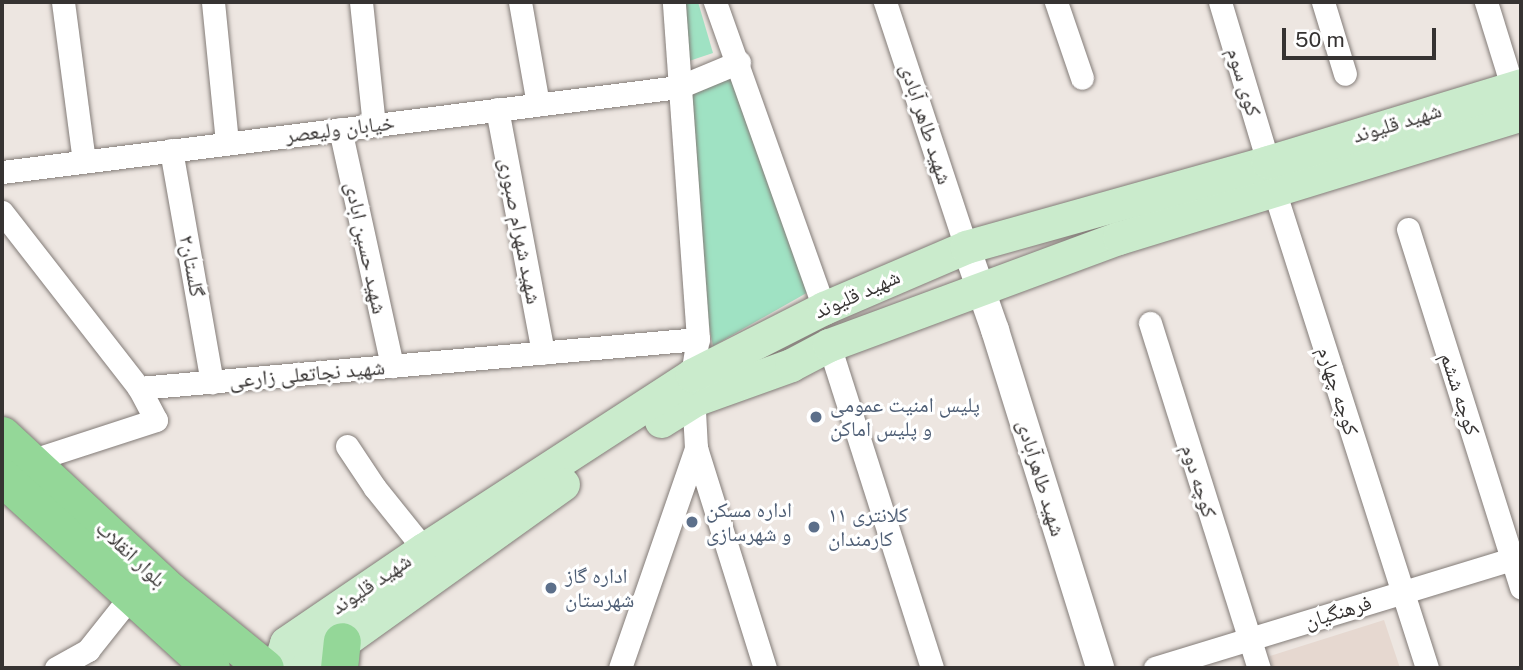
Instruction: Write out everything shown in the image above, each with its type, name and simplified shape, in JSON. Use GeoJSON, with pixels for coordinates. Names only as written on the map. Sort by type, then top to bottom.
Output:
{"type":"FeatureCollection","features":[{"type":"Feature","properties":{"kind":"main road","name":"شهید قلیوند"},"geometry":{"type":"LineString","coordinates":[[278,668],[286,643],[424,550],[824,308],[966,247],[1271,176],[1519,100]]}},
{"type":"Feature","properties":{"kind":"main road","name":"شهید قلیوند"},"geometry":{"type":"LineString","coordinates":[[306,668],[341,655],[693,387],[791,365],[829,345],[1119,239],[1271,176]]}},
{"type":"Feature","properties":{"kind":"main road"},"geometry":{"type":"LineString","coordinates":[[824,308],[829,345]]}},
{"type":"Feature","properties":{"kind":"main road","name":"بلوار انقلاب"},"geometry":{"type":"LineString","coordinates":[[2,435],[16,469],[136,601],[211,668]]}},
{"type":"Feature","properties":{"kind":"main road","name":"بلوار انقلاب"},"geometry":{"type":"LineString","coordinates":[[16,469],[265,668]]}},
{"type":"Feature","properties":{"kind":"main road"},"geometry":{"type":"LineString","coordinates":[[136,601],[176,668]]}},
{"type":"Feature","properties":{"kind":"street"},"geometry":{"type":"LineString","coordinates":[[64,2],[84,161]]}},
{"type":"Feature","properties":{"kind":"street"},"geometry":{"type":"LineString","coordinates":[[213,2],[227,143]]}},
{"type":"Feature","properties":{"kind":"street"},"geometry":{"type":"LineString","coordinates":[[361,2],[374,125]]}},
{"type":"Feature","properties":{"kind":"street"},"geometry":{"type":"LineString","coordinates":[[520,2],[538,104]]}},
{"type":"Feature","properties":{"kind":"street"},"geometry":{"type":"LineString","coordinates":[[674,2],[698,339],[693,387],[696,449],[765,668]]}},
{"type":"Feature","properties":{"kind":"street"},"geometry":{"type":"LineString","coordinates":[[715,2],[739,62],[824,308]]}},
{"type":"Feature","properties":{"kind":"street","name":"شهید طاهر آبادی"},"geometry":{"type":"LineString","coordinates":[[885,2],[966,247]]}},
{"type":"Feature","properties":{"kind":"street"},"geometry":{"type":"LineString","coordinates":[[1056,2],[1082,78]]}},
{"type":"Feature","properties":{"kind":"street","name":"کوی سوم"},"geometry":{"type":"LineString","coordinates":[[1220,2],[1271,176]]}},
{"type":"Feature","properties":{"kind":"street"},"geometry":{"type":"LineString","coordinates":[[1323,2],[1345,74]]}},
{"type":"Feature","properties":{"kind":"street"},"geometry":{"type":"LineString","coordinates":[[1486,2],[1519,100]]}},
{"type":"Feature","properties":{"kind":"street","name":"خیابان ولیعصر"},"geometry":{"type":"LineString","coordinates":[[2,172],[679,87],[739,62]]}},
{"type":"Feature","properties":{"kind":"street","name":"شهید شهرام صبوری"},"geometry":{"type":"LineString","coordinates":[[498,109],[543,353]]}},
{"type":"Feature","properties":{"kind":"street","name":"شهید حسین ابادی"},"geometry":{"type":"LineString","coordinates":[[340,129],[392,366]]}},
{"type":"Feature","properties":{"kind":"street","name":"گلستان۲"},"geometry":{"type":"LineString","coordinates":[[171,150],[212,382]]}},
{"type":"Feature","properties":{"kind":"street","name":"کوچه چهارم"},"geometry":{"type":"LineString","coordinates":[[1271,176],[1427,668]]}},
{"type":"Feature","properties":{"kind":"street"},"geometry":{"type":"LineString","coordinates":[[2,212],[139,388],[156,421],[16,469]]}},
{"type":"Feature","properties":{"kind":"street","name":"کوچه ششم"},"geometry":{"type":"LineString","coordinates":[[1408,229],[1517,558],[1521,588]]}},
{"type":"Feature","properties":{"kind":"street","name":"شهید طاهرآبادی"},"geometry":{"type":"LineString","coordinates":[[966,247],[1100,668]]}},
{"type":"Feature","properties":{"kind":"street","name":"کوچه دوم"},"geometry":{"type":"LineString","coordinates":[[1150,323],[1259,668]]}},
{"type":"Feature","properties":{"kind":"street","name":"شهید نجاتعلی زارعی"},"geometry":{"type":"LineString","coordinates":[[139,388],[698,339]]}},
{"type":"Feature","properties":{"kind":"street"},"geometry":{"type":"LineString","coordinates":[[829,345],[932,668]]}},
{"type":"Feature","properties":{"kind":"street"},"geometry":{"type":"LineString","coordinates":[[347,446],[424,550]]}},
{"type":"Feature","properties":{"kind":"street"},"geometry":{"type":"LineString","coordinates":[[620,668],[696,449]]}},
{"type":"Feature","properties":{"kind":"street","name":"فرهنگیان"},"geometry":{"type":"LineString","coordinates":[[1155,668],[1517,558]]}},
{"type":"Feature","properties":{"kind":"street"},"geometry":{"type":"LineString","coordinates":[[56,668],[88,650],[136,601]]}},
{"type":"Feature","properties":{"kind":"shaded area"},"geometry":{"type":"Polygon","coordinates":[[[1384,620],[1400,668],[1273,668],[1270,656],[1384,620]]]}},
{"type":"Feature","properties":{"kind":"green space"},"geometry":{"type":"Polygon","coordinates":[[[684,2],[698,2],[713,53],[689,61],[684,2]]]}},
{"type":"Feature","properties":{"kind":"green space"},"geometry":{"type":"Polygon","coordinates":[[[736,73],[810,291],[713,346],[703,297],[688,93],[736,73]]]}},
{"type":"Feature","properties":{"kind":"place","name":"پلیس امنیت عمومی و پلیس اماکن"},"geometry":{"type":"Point","coordinates":[816,417]}},
{"type":"Feature","properties":{"kind":"place","name":"اداره مسکن و شهرسازی"},"geometry":{"type":"Point","coordinates":[692,522]}},
{"type":"Feature","properties":{"kind":"place","name":"کلانتری ۱۱ کارمندان"},"geometry":{"type":"Point","coordinates":[814,527]}},
{"type":"Feature","properties":{"kind":"place","name":"اداره گاز شهرستان"},"geometry":{"type":"Point","coordinates":[551,588]}}]}
